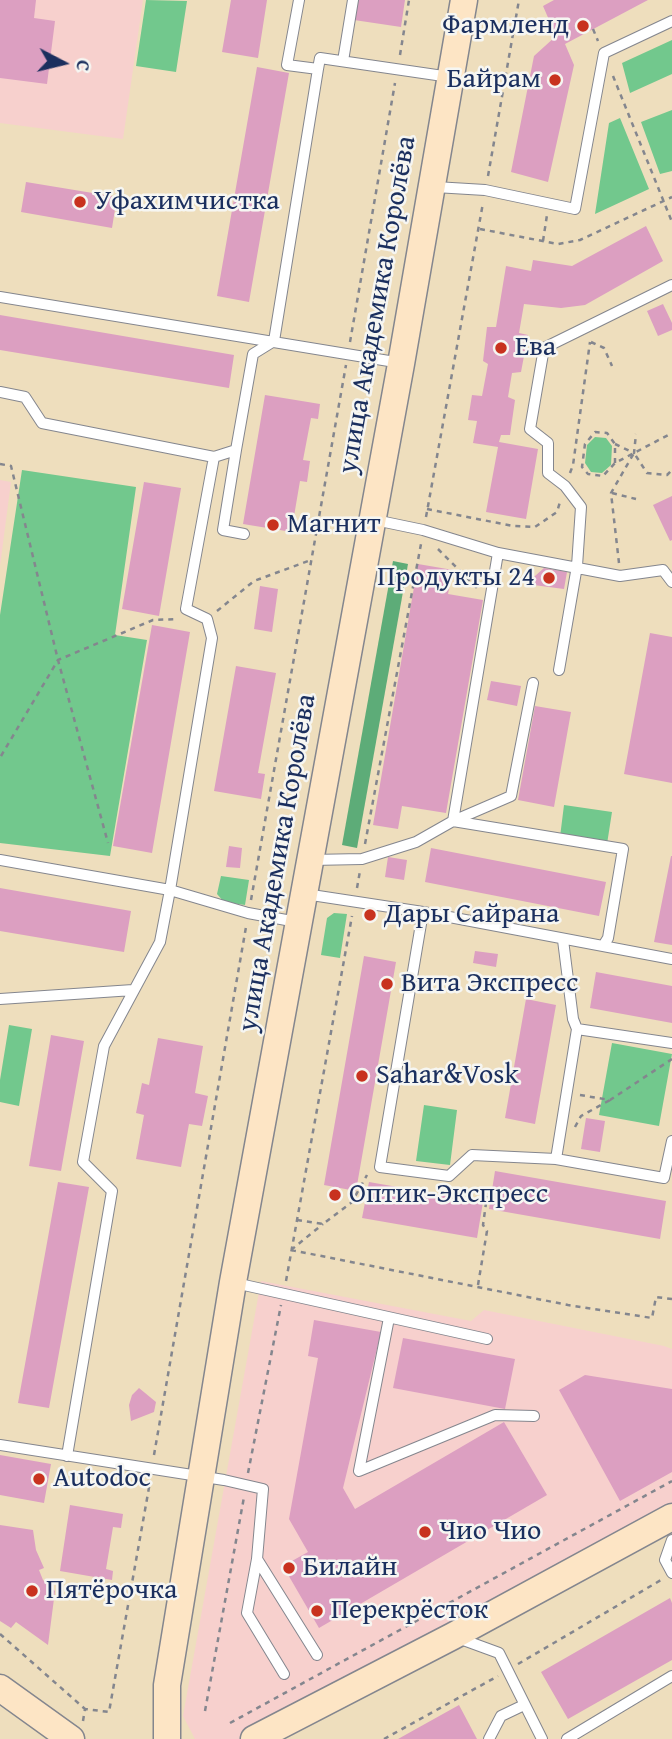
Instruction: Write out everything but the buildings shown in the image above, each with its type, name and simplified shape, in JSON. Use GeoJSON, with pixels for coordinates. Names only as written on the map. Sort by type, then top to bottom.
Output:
{"type":"FeatureCollection","features":[{"type":"Feature","properties":{"kind":"street","name":"улица Академика Королёва"},"geometry":{"type":"LineString","coordinates":[[167,1739],[167,1685],[233,1282],[401,363],[464,0]]}},
{"type":"Feature","properties":{"kind":"street"},"geometry":{"type":"LineString","coordinates":[[254,1739],[453,1636],[672,1517]]}},
{"type":"Feature","properties":{"kind":"street"},"geometry":{"type":"LineString","coordinates":[[0,1688],[76,1734]]}},
{"type":"Feature","properties":{"kind":"lane"},"geometry":{"type":"LineString","coordinates":[[299,0],[287,65],[318,69]]}},
{"type":"Feature","properties":{"kind":"lane"},"geometry":{"type":"LineString","coordinates":[[343,61],[353,0]]}},
{"type":"Feature","properties":{"kind":"lane"},"geometry":{"type":"LineString","coordinates":[[431,186],[485,191],[575,209],[604,53],[672,21]]}},
{"type":"Feature","properties":{"kind":"lane"},"geometry":{"type":"LineString","coordinates":[[244,534],[223,530],[253,354],[274,341],[320,58],[450,77]]}},
{"type":"Feature","properties":{"kind":"lane"},"geometry":{"type":"LineString","coordinates":[[559,670],[577,566],[581,507],[565,486],[548,472],[548,443],[530,429],[544,348],[672,285]]}},
{"type":"Feature","properties":{"kind":"lane"},"geometry":{"type":"LineString","coordinates":[[0,297],[401,363]]}},
{"type":"Feature","properties":{"kind":"lane"},"geometry":{"type":"LineString","coordinates":[[0,393],[26,397],[42,423],[214,457],[236,450]]}},
{"type":"Feature","properties":{"kind":"lane"},"geometry":{"type":"LineString","coordinates":[[67,1456],[112,1191],[83,1162],[104,1046],[160,942],[170,890],[212,638],[207,619],[186,609],[214,457]]}},
{"type":"Feature","properties":{"kind":"lane"},"geometry":{"type":"LineString","coordinates":[[371,519],[423,530],[498,553],[620,576],[668,569],[672,582]]}},
{"type":"Feature","properties":{"kind":"lane"},"geometry":{"type":"LineString","coordinates":[[453,821],[498,553]]}},
{"type":"Feature","properties":{"kind":"lane"},"geometry":{"type":"LineString","coordinates":[[310,860],[362,859],[416,842],[453,821],[511,796],[533,683]]}},
{"type":"Feature","properties":{"kind":"lane"},"geometry":{"type":"LineString","coordinates":[[453,821],[623,849],[608,938],[603,946]]}},
{"type":"Feature","properties":{"kind":"lane"},"geometry":{"type":"LineString","coordinates":[[0,860],[170,890],[248,913],[300,923]]}},
{"type":"Feature","properties":{"kind":"lane"},"geometry":{"type":"LineString","coordinates":[[304,894],[423,912],[672,959]]}},
{"type":"Feature","properties":{"kind":"lane"},"geometry":{"type":"LineString","coordinates":[[423,912],[380,1167],[449,1176],[472,1155],[556,1159],[664,1178],[672,1141]]}},
{"type":"Feature","properties":{"kind":"lane"},"geometry":{"type":"LineString","coordinates":[[556,1159],[578,1029],[573,1019],[563,940]]}},
{"type":"Feature","properties":{"kind":"lane"},"geometry":{"type":"LineString","coordinates":[[0,999],[133,990]]}},
{"type":"Feature","properties":{"kind":"lane"},"geometry":{"type":"LineString","coordinates":[[578,1029],[672,1043]]}},
{"type":"Feature","properties":{"kind":"lane"},"geometry":{"type":"LineString","coordinates":[[233,1282],[487,1339]]}},
{"type":"Feature","properties":{"kind":"lane"},"geometry":{"type":"LineString","coordinates":[[389,1318],[359,1471],[495,1415],[534,1416]]}},
{"type":"Feature","properties":{"kind":"lane"},"geometry":{"type":"LineString","coordinates":[[0,1446],[263,1489],[257,1559],[247,1613],[284,1674]]}},
{"type":"Feature","properties":{"kind":"lane"},"geometry":{"type":"LineString","coordinates":[[672,1540],[665,1560],[672,1573]]}},
{"type":"Feature","properties":{"kind":"lane"},"geometry":{"type":"LineString","coordinates":[[257,1559],[317,1656]]}},
{"type":"Feature","properties":{"kind":"lane"},"geometry":{"type":"LineString","coordinates":[[453,1636],[499,1653],[541,1739]]}},
{"type":"Feature","properties":{"kind":"lane"},"geometry":{"type":"LineString","coordinates":[[567,1739],[672,1676]]}},
{"type":"Feature","properties":{"kind":"lane"},"geometry":{"type":"LineString","coordinates":[[489,1739],[501,1716],[524,1705]]}},
{"type":"Feature","properties":{"kind":"path"},"geometry":{"type":"LineString","coordinates":[[0,1634],[85,1709],[109,1712],[410,0]]}},
{"type":"Feature","properties":{"kind":"path"},"geometry":{"type":"LineString","coordinates":[[593,29],[672,222]]}},
{"type":"Feature","properties":{"kind":"path"},"geometry":{"type":"LineString","coordinates":[[479,228],[558,244],[580,240],[672,197]]}},
{"type":"Feature","properties":{"kind":"path"},"geometry":{"type":"LineString","coordinates":[[542,241],[549,204]]}},
{"type":"Feature","properties":{"kind":"path"},"geometry":{"type":"LineString","coordinates":[[572,333],[604,348],[612,366]]}},
{"type":"Feature","properties":{"kind":"path"},"geometry":{"type":"LineString","coordinates":[[427,509],[513,526],[535,527],[557,512],[573,465],[590,342]]}},
{"type":"Feature","properties":{"kind":"path"},"geometry":{"type":"LineString","coordinates":[[582,467],[585,444],[595,432],[607,433],[615,444],[634,453],[647,473],[668,477],[672,470]]}},
{"type":"Feature","properties":{"kind":"path"},"geometry":{"type":"LineString","coordinates":[[620,576],[611,493],[634,453],[636,433]]}},
{"type":"Feature","properties":{"kind":"path"},"geometry":{"type":"LineString","coordinates":[[573,465],[582,467],[588,474],[603,476],[615,463],[672,433]]}},
{"type":"Feature","properties":{"kind":"path"},"geometry":{"type":"LineString","coordinates":[[615,444],[615,463]]}},
{"type":"Feature","properties":{"kind":"path"},"geometry":{"type":"LineString","coordinates":[[0,464],[11,466],[58,660],[108,843]]}},
{"type":"Feature","properties":{"kind":"path"},"geometry":{"type":"LineString","coordinates":[[611,493],[636,499]]}},
{"type":"Feature","properties":{"kind":"path"},"geometry":{"type":"LineString","coordinates":[[432,543],[490,601]]}},
{"type":"Feature","properties":{"kind":"path"},"geometry":{"type":"LineString","coordinates":[[1,757],[58,660]]}},
{"type":"Feature","properties":{"kind":"path"},"geometry":{"type":"LineString","coordinates":[[575,1127],[581,1116],[672,1059]]}},
{"type":"Feature","properties":{"kind":"path"},"geometry":{"type":"LineString","coordinates":[[567,1092],[610,1100]]}},
{"type":"Feature","properties":{"kind":"path"},"geometry":{"type":"LineString","coordinates":[[367,1175],[352,1202],[291,1250],[568,1305],[652,1318],[656,1297],[672,1299]]}},
{"type":"Feature","properties":{"kind":"path"},"geometry":{"type":"LineString","coordinates":[[478,1287],[486,1231],[483,1225],[487,1196]]}},
{"type":"Feature","properties":{"kind":"path"},"geometry":{"type":"LineString","coordinates":[[297,1220],[323,1224]]}},
{"type":"Feature","properties":{"kind":"path"},"geometry":{"type":"LineString","coordinates":[[230,1723],[672,1481]]}},
{"type":"Feature","properties":{"kind":"path"},"geometry":{"type":"LineString","coordinates":[[384,1739],[660,1580]]}},
{"type":"Feature","properties":{"kind":"path"},"geometry":{"type":"LineString","coordinates":[[76,1734],[85,1709]]}},
{"type":"Feature","properties":{"kind":"shaded area"},"geometry":{"type":"Polygon","coordinates":[[[0,0],[143,0],[123,139],[0,123],[0,0]]]}},
{"type":"Feature","properties":{"kind":"shaded area"},"geometry":{"type":"Polygon","coordinates":[[[0,480],[11,482],[0,566],[0,480]]]}},
{"type":"Feature","properties":{"kind":"shaded area"},"geometry":{"type":"Polygon","coordinates":[[[261,1281],[471,1321],[484,1310],[672,1349],[672,1505],[245,1739],[195,1739],[183,1716],[261,1281]]]}},
{"type":"Feature","properties":{"kind":"green space"},"geometry":{"type":"Polygon","coordinates":[[[146,0],[187,1],[176,72],[136,66],[146,0]]]}},
{"type":"Feature","properties":{"kind":"green space"},"geometry":{"type":"Polygon","coordinates":[[[672,40],[672,74],[630,93],[622,63],[672,40]]]}},
{"type":"Feature","properties":{"kind":"green space"},"geometry":{"type":"Polygon","coordinates":[[[672,110],[672,171],[660,174],[641,122],[672,110]]]}},
{"type":"Feature","properties":{"kind":"green space"},"geometry":{"type":"Polygon","coordinates":[[[620,118],[649,189],[595,214],[609,123],[620,118]]]}},
{"type":"Feature","properties":{"kind":"green space"},"geometry":{"type":"Polygon","coordinates":[[[595,437],[606,438],[612,446],[611,465],[602,473],[591,472],[585,463],[587,445],[595,437]]]}},
{"type":"Feature","properties":{"kind":"green space"},"geometry":{"type":"Polygon","coordinates":[[[22,470],[136,487],[115,635],[147,640],[110,856],[0,843],[0,615],[22,470]]]}},
{"type":"Feature","properties":{"kind":"green space"},"geometry":{"type":"Polygon","coordinates":[[[393,561],[408,564],[357,848],[342,845],[393,561]]]}},
{"type":"Feature","properties":{"kind":"green space"},"geometry":{"type":"Polygon","coordinates":[[[564,805],[612,812],[607,844],[560,837],[564,805]]]}},
{"type":"Feature","properties":{"kind":"green space"},"geometry":{"type":"Polygon","coordinates":[[[221,876],[249,880],[245,905],[224,902],[217,894],[221,876]]]}},
{"type":"Feature","properties":{"kind":"green space"},"geometry":{"type":"Polygon","coordinates":[[[334,913],[347,914],[340,958],[321,955],[327,918],[334,913]]]}},
{"type":"Feature","properties":{"kind":"green space"},"geometry":{"type":"Polygon","coordinates":[[[9,1025],[32,1029],[19,1106],[0,1102],[0,1080],[9,1025]]]}},
{"type":"Feature","properties":{"kind":"green space"},"geometry":{"type":"Polygon","coordinates":[[[612,1043],[672,1054],[659,1126],[599,1115],[612,1043]]]}},
{"type":"Feature","properties":{"kind":"green space"},"geometry":{"type":"Polygon","coordinates":[[[424,1105],[457,1110],[450,1165],[416,1161],[424,1105]]]}},
{"type":"Feature","properties":{"kind":"place","name":"Фармленд"},"geometry":{"type":"Point","coordinates":[583,26]}},
{"type":"Feature","properties":{"kind":"place","name":"Байрам"},"geometry":{"type":"Point","coordinates":[555,80]}},
{"type":"Feature","properties":{"kind":"place","name":"Уфахимчистка"},"geometry":{"type":"Point","coordinates":[80,202]}},
{"type":"Feature","properties":{"kind":"place","name":"Ева"},"geometry":{"type":"Point","coordinates":[501,348]}},
{"type":"Feature","properties":{"kind":"place","name":"Магнит"},"geometry":{"type":"Point","coordinates":[273,525]}},
{"type":"Feature","properties":{"kind":"place","name":"Продукты 24"},"geometry":{"type":"Point","coordinates":[549,578]}},
{"type":"Feature","properties":{"kind":"place","name":"Дары Сайрана"},"geometry":{"type":"Point","coordinates":[370,915]}},
{"type":"Feature","properties":{"kind":"place","name":"Вита Экспресс"},"geometry":{"type":"Point","coordinates":[387,984]}},
{"type":"Feature","properties":{"kind":"place","name":"Sahar&Vosk"},"geometry":{"type":"Point","coordinates":[362,1076]}},
{"type":"Feature","properties":{"kind":"place","name":"Оптик-Экспресс"},"geometry":{"type":"Point","coordinates":[335,1195]}},
{"type":"Feature","properties":{"kind":"place","name":"Autodoc"},"geometry":{"type":"Point","coordinates":[39,1479]}},
{"type":"Feature","properties":{"kind":"place","name":"Чио Чио"},"geometry":{"type":"Point","coordinates":[425,1532]}},
{"type":"Feature","properties":{"kind":"place","name":"Билайн"},"geometry":{"type":"Point","coordinates":[289,1568]}},
{"type":"Feature","properties":{"kind":"place","name":"Пятёрочка"},"geometry":{"type":"Point","coordinates":[32,1591]}},
{"type":"Feature","properties":{"kind":"place","name":"Перекрёсток"},"geometry":{"type":"Point","coordinates":[317,1611]}}]}
